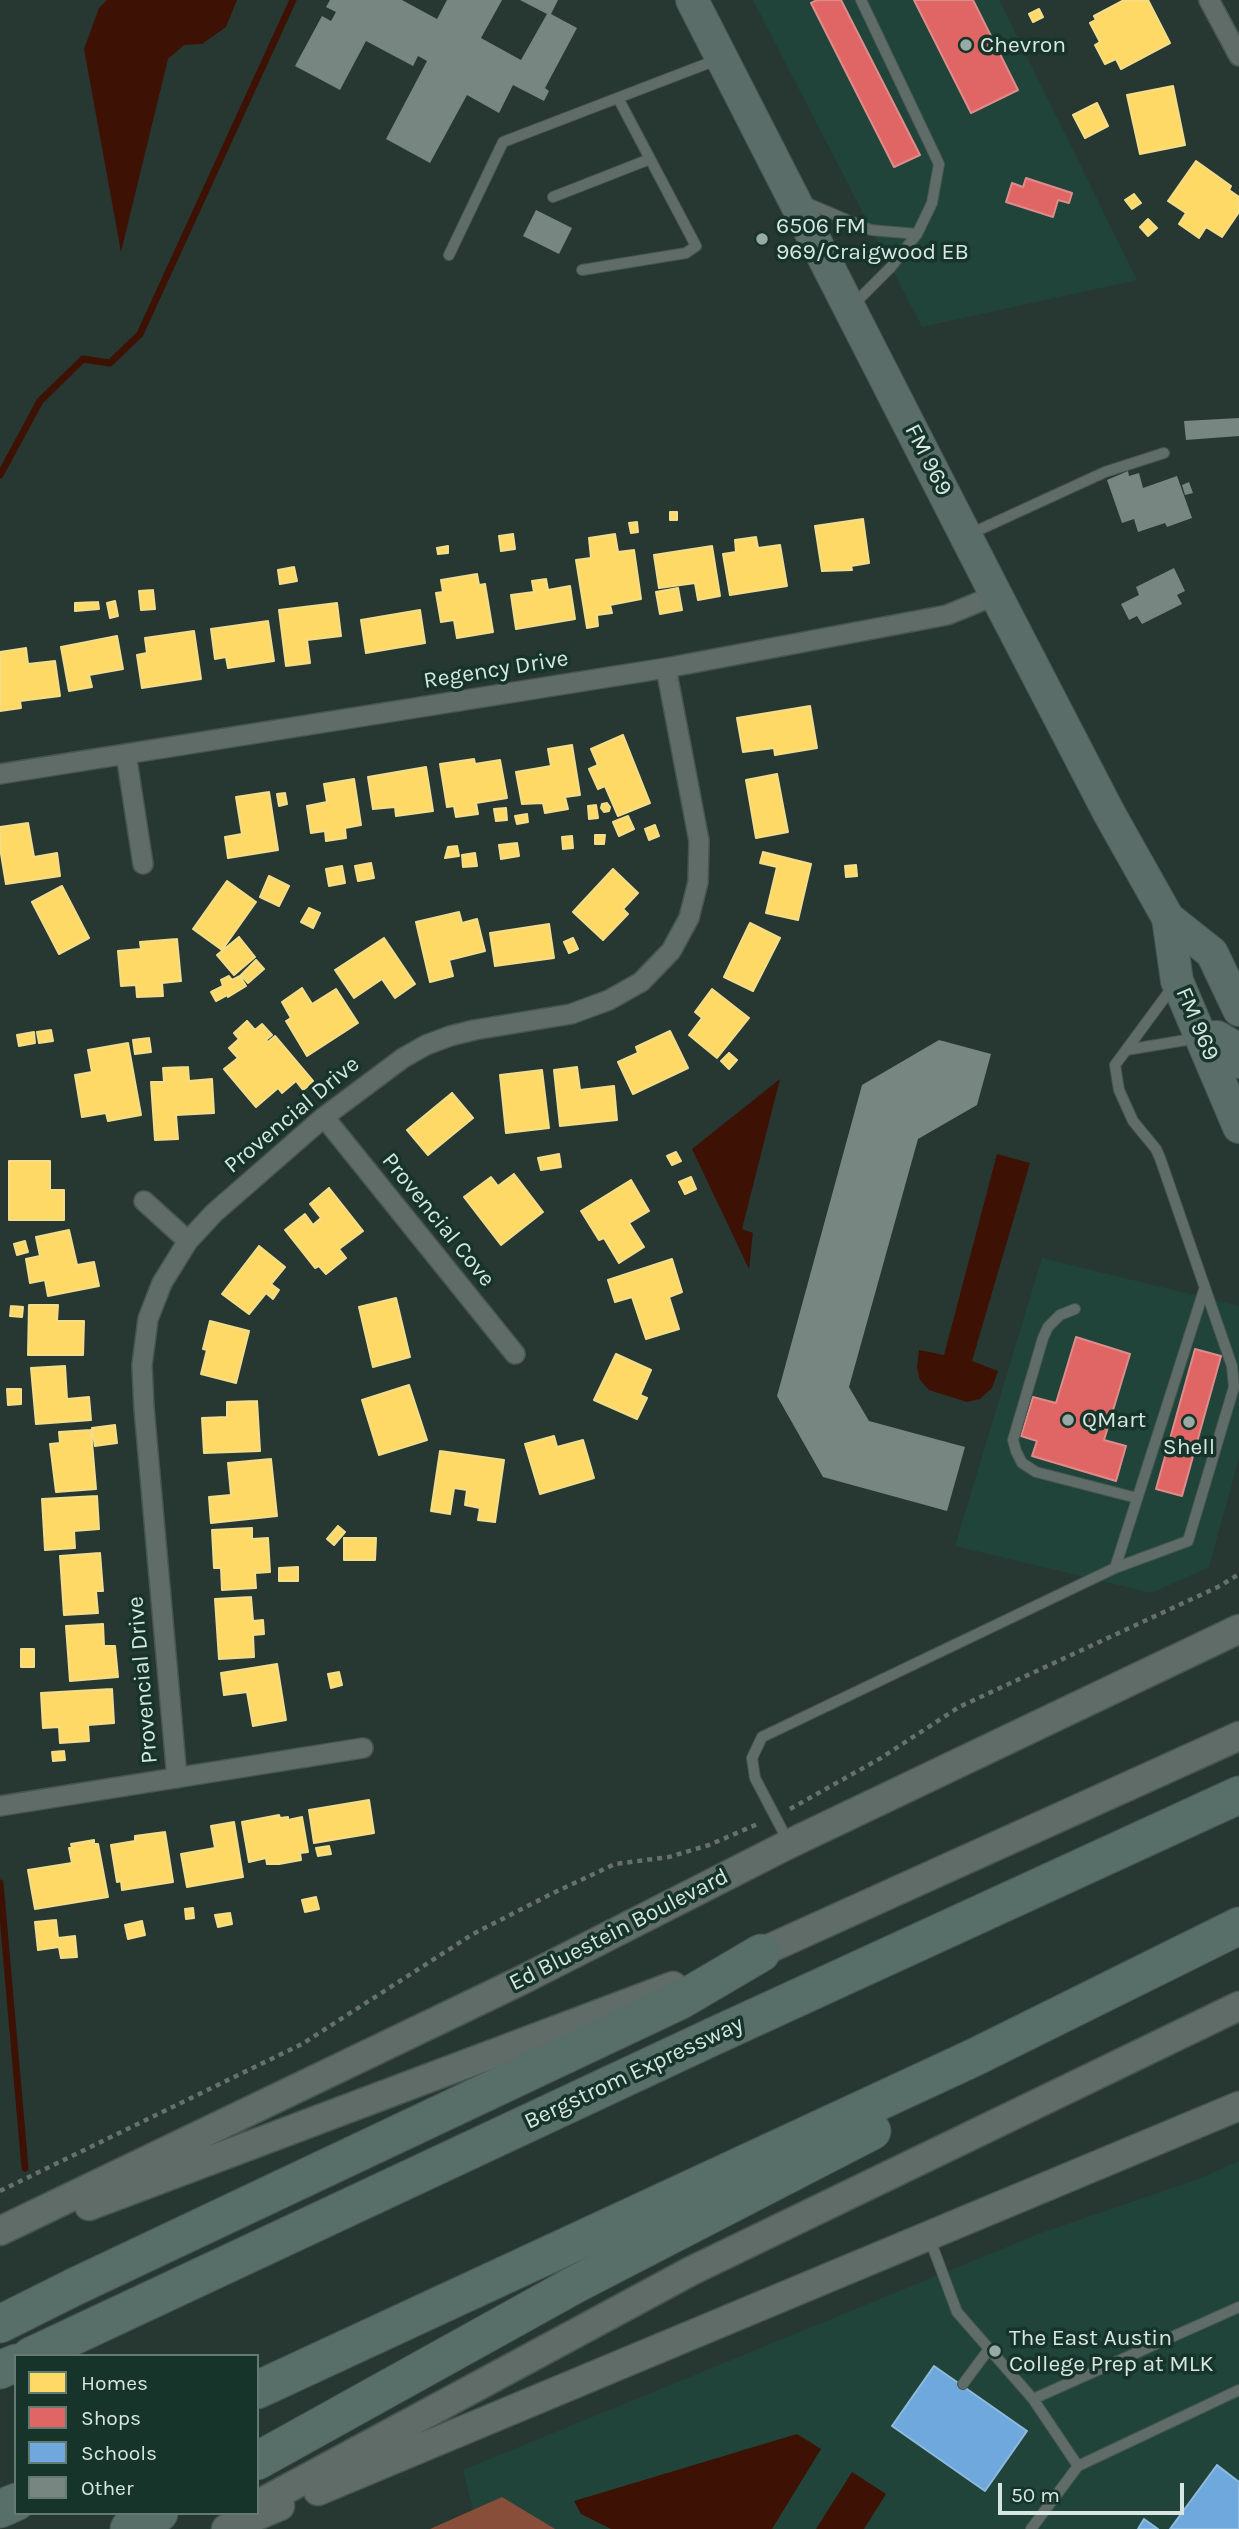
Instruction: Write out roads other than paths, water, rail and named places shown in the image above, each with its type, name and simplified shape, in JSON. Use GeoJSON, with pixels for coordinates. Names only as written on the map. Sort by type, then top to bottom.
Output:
{"type":"FeatureCollection","features":[{"type":"Feature","properties":{"kind":"highway","name":"Bergstrom Expressway"},"geometry":{"type":"LineString","coordinates":[[35,2354],[712,2036],[1239,1795]]}},
{"type":"Feature","properties":{"kind":"highway"},"geometry":{"type":"LineString","coordinates":[[259,2389],[975,2057],[1239,1926]]}},
{"type":"Feature","properties":{"kind":"highway"},"geometry":{"type":"LineString","coordinates":[[0,2324],[681,2000],[761,1953]]}},
{"type":"Feature","properties":{"kind":"highway"},"geometry":{"type":"LineString","coordinates":[[259,2460],[576,2284],[896,2119],[975,2057]]}},
{"type":"Feature","properties":{"kind":"highway"},"geometry":{"type":"LineString","coordinates":[[129,2529],[155,2515]]}},
{"type":"Feature","properties":{"kind":"main road","name":"FM 969"},"geometry":{"type":"LineString","coordinates":[[692,0],[996,595],[1168,918],[1177,981],[1239,1127]]}},
{"type":"Feature","properties":{"kind":"main road","name":"FM 969"},"geometry":{"type":"LineString","coordinates":[[1168,918],[1212,953],[1239,1010]]}},
{"type":"Feature","properties":{"kind":"main road"},"geometry":{"type":"LineString","coordinates":[[1202,1038],[1217,1037],[1229,1044],[1239,1062]]}},
{"type":"Feature","properties":{"kind":"main road","name":"Ed Bluestein Boulevard"},"geometry":{"type":"LineString","coordinates":[[0,2231],[520,1981],[789,1844],[1239,1629]]}},
{"type":"Feature","properties":{"kind":"main road"},"geometry":{"type":"LineString","coordinates":[[0,2239],[337,2115],[761,1953],[1239,1736]]}},
{"type":"Feature","properties":{"kind":"main road"},"geometry":{"type":"LineString","coordinates":[[259,2504],[691,2271],[1239,2006]]}},
{"type":"Feature","properties":{"kind":"main road"},"geometry":{"type":"LineString","coordinates":[[226,2529],[1239,2106]]}},
{"type":"Feature","properties":{"kind":"main road"},"geometry":{"type":"LineString","coordinates":[[213,2529],[239,2515]]}},
{"type":"Feature","properties":{"kind":"street"},"geometry":{"type":"LineString","coordinates":[[1209,0],[1239,56]]}},
{"type":"Feature","properties":{"kind":"street","name":"Regency Drive"},"geometry":{"type":"LineString","coordinates":[[0,774],[666,668],[947,615],[996,595]]}},
{"type":"Feature","properties":{"kind":"street","name":"Provencial Drive"},"geometry":{"type":"LineString","coordinates":[[177,1778],[142,1365],[148,1319],[162,1283],[188,1241],[247,1182],[324,1117],[382,1073],[426,1045],[474,1030],[571,1014],[609,1000],[641,982],[671,951],[689,918],[698,882],[699,841],[666,668]]}},
{"type":"Feature","properties":{"kind":"street"},"geometry":{"type":"LineString","coordinates":[[126,754],[143,864]]}},
{"type":"Feature","properties":{"kind":"street","name":"Provencial Cove"},"geometry":{"type":"LineString","coordinates":[[324,1117],[515,1354]]}},
{"type":"Feature","properties":{"kind":"street"},"geometry":{"type":"LineString","coordinates":[[144,1201],[188,1241]]}},
{"type":"Feature","properties":{"kind":"street"},"geometry":{"type":"LineString","coordinates":[[0,1806],[363,1748]]}},
{"type":"Feature","properties":{"kind":"lane"},"geometry":{"type":"LineString","coordinates":[[850,308],[891,267],[917,233],[932,203],[939,164],[861,0]]}},
{"type":"Feature","properties":{"kind":"lane"},"geometry":{"type":"LineString","coordinates":[[449,255],[503,142],[723,58]]}},
{"type":"Feature","properties":{"kind":"lane"},"geometry":{"type":"LineString","coordinates":[[582,270],[686,253],[696,246],[618,98]]}},
{"type":"Feature","properties":{"kind":"lane"},"geometry":{"type":"LineString","coordinates":[[553,197],[650,159]]}},
{"type":"Feature","properties":{"kind":"lane"},"geometry":{"type":"LineString","coordinates":[[794,198],[871,230],[917,233]]}},
{"type":"Feature","properties":{"kind":"lane"},"geometry":{"type":"LineString","coordinates":[[966,536],[1105,472],[1164,453]]}},
{"type":"Feature","properties":{"kind":"lane"},"geometry":{"type":"LineString","coordinates":[[789,1844],[755,1778],[752,1758],[762,1737],[1115,1568],[1188,1541],[1234,1387],[1232,1366],[1160,1158],[1133,1121],[1119,1090],[1115,1065],[1177,981]]}},
{"type":"Feature","properties":{"kind":"lane"},"geometry":{"type":"LineString","coordinates":[[1126,1049],[1202,1038]]}},
{"type":"Feature","properties":{"kind":"lane"},"geometry":{"type":"LineString","coordinates":[[1115,1568],[1204,1290]]}},
{"type":"Feature","properties":{"kind":"lane"},"geometry":{"type":"LineString","coordinates":[[1075,1309],[1060,1315],[1048,1327],[1043,1338],[1013,1440],[1016,1451],[1022,1463],[1035,1472],[1137,1498]]}},
{"type":"Feature","properties":{"kind":"lane"},"geometry":{"type":"LineString","coordinates":[[928,2236],[957,2312],[1034,2399],[1078,2466]]}},
{"type":"Feature","properties":{"kind":"lane"},"geometry":{"type":"LineString","coordinates":[[1034,2399],[1239,2307]]}},
{"type":"Feature","properties":{"kind":"lane"},"geometry":{"type":"LineString","coordinates":[[963,2384],[989,2349]]}},
{"type":"Feature","properties":{"kind":"lane"},"geometry":{"type":"LineString","coordinates":[[1031,2529],[1078,2466],[1239,2390]]}},
{"type":"Feature","properties":{"kind":"waterway"},"geometry":{"type":"LineString","coordinates":[[0,475],[40,401],[83,359],[110,363],[140,334],[293,0]]}},
{"type":"Feature","properties":{"kind":"waterway"},"geometry":{"type":"LineString","coordinates":[[0,1883],[25,2168]]}},
{"type":"Feature","properties":{"kind":"place","name":"Chevron"},"geometry":{"type":"Point","coordinates":[966,45]}},
{"type":"Feature","properties":{"kind":"place","name":"6506 FM 969/Craigwood EB"},"geometry":{"type":"Point","coordinates":[762,239]}},
{"type":"Feature","properties":{"kind":"place","name":"QMart"},"geometry":{"type":"Point","coordinates":[1068,1420]}},
{"type":"Feature","properties":{"kind":"place","name":"Shell"},"geometry":{"type":"Point","coordinates":[1189,1422]}},
{"type":"Feature","properties":{"kind":"place","name":"The East Austin College Prep at MLK"},"geometry":{"type":"Point","coordinates":[995,2351]}}]}
